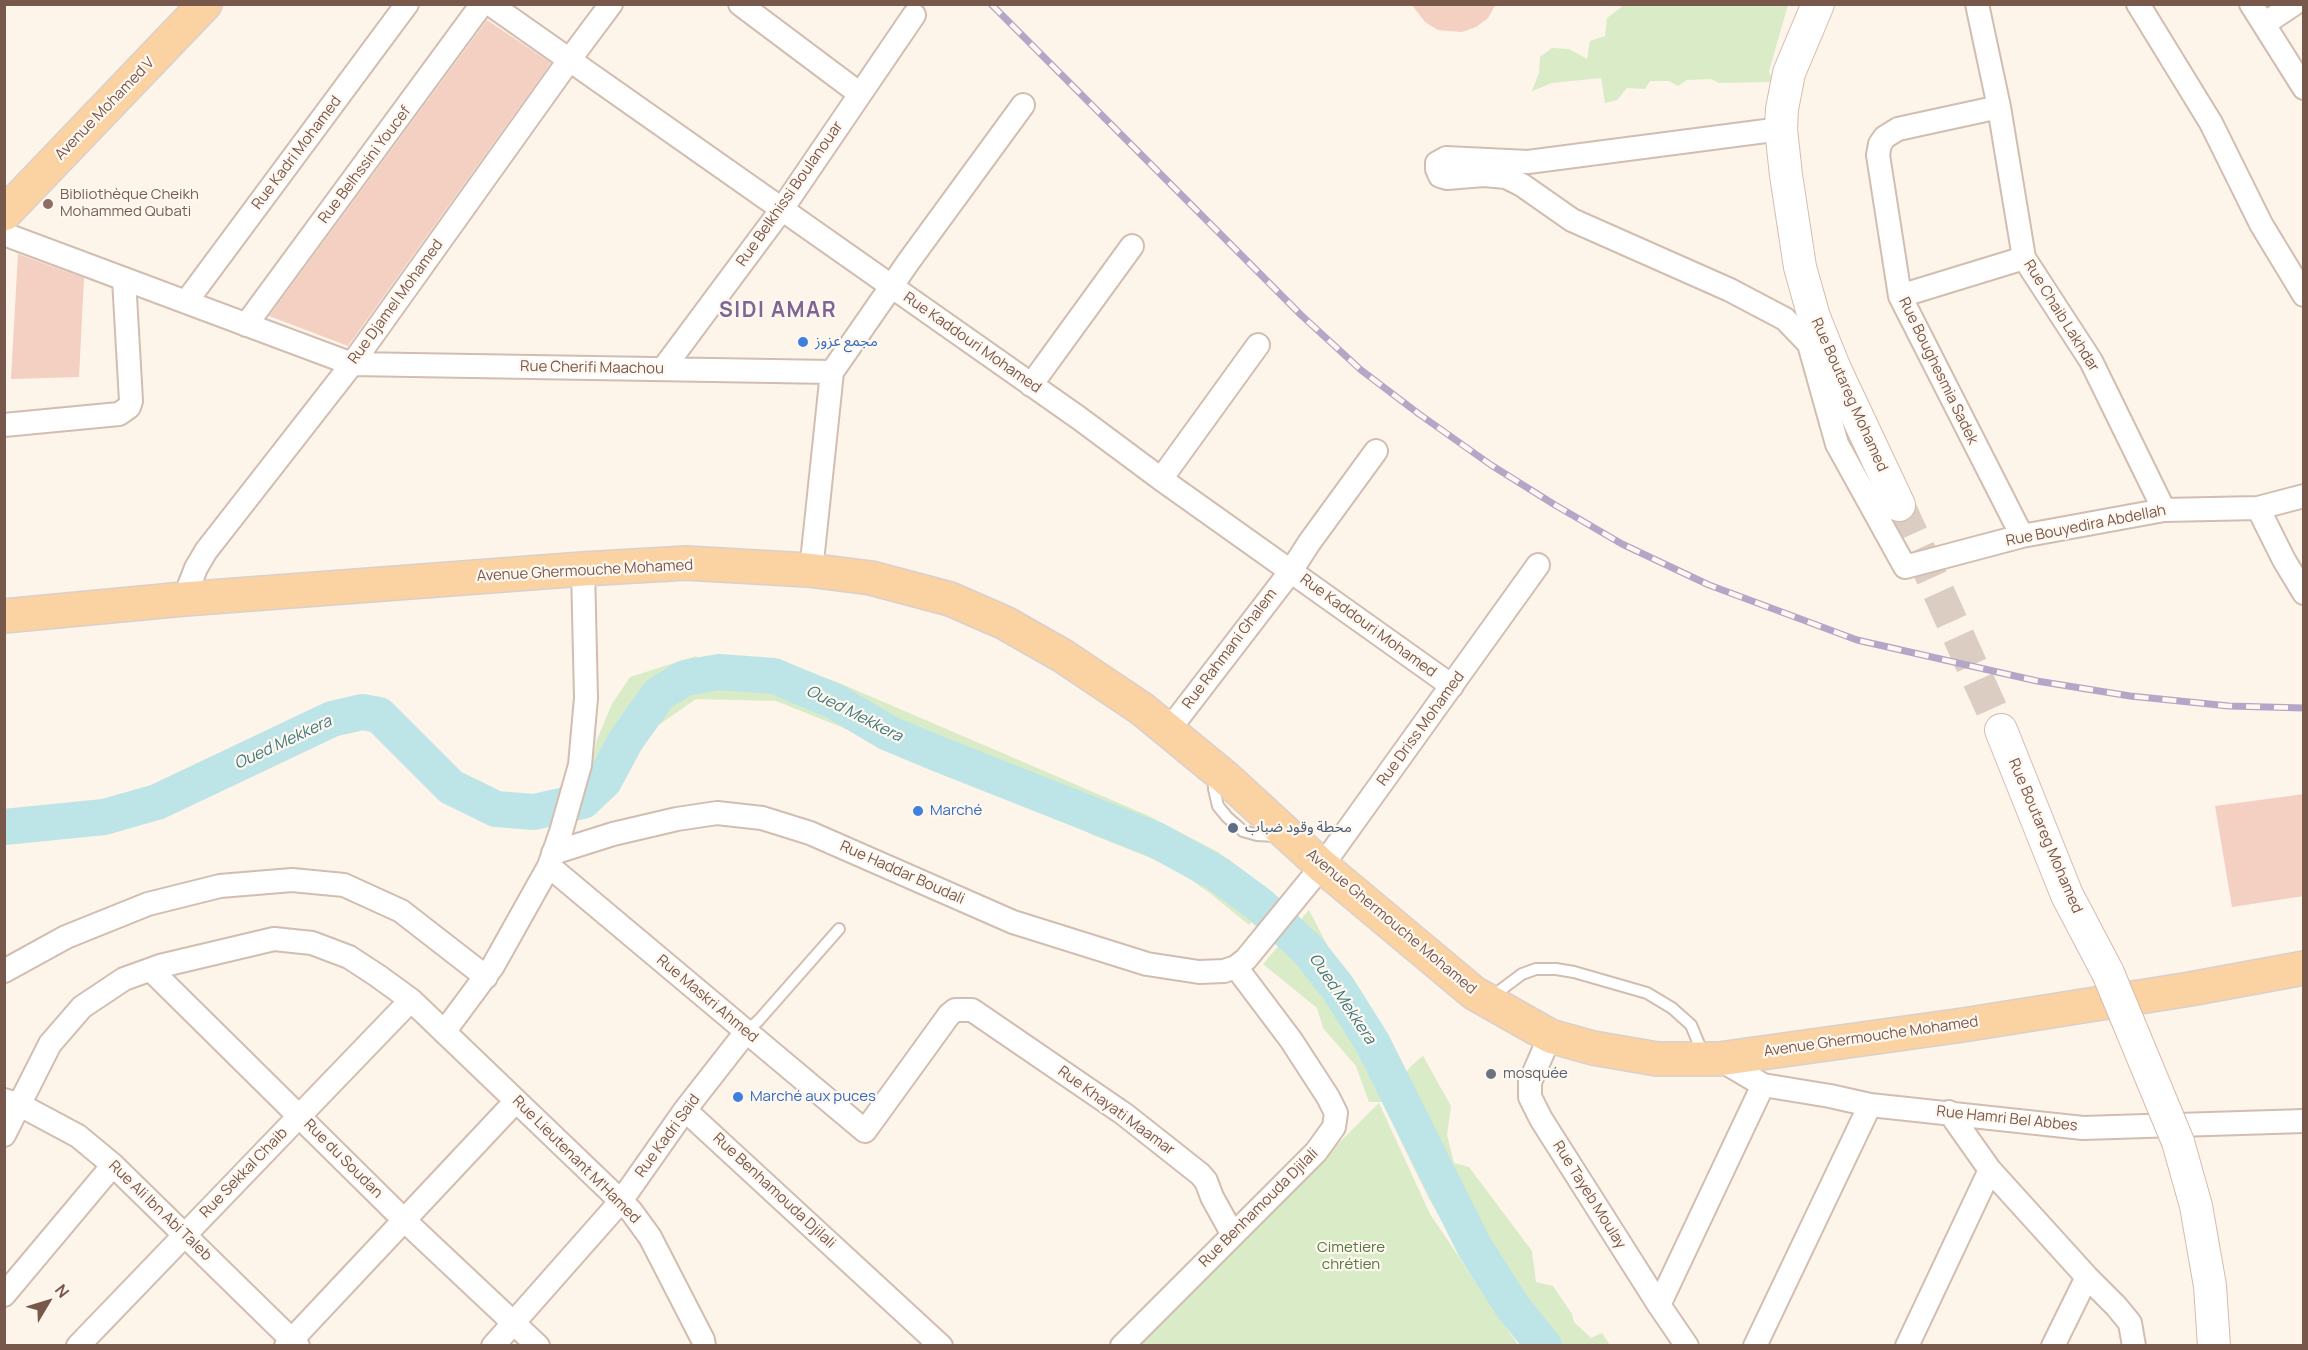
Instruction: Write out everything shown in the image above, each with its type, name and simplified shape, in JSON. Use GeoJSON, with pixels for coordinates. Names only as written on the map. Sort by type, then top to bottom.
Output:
{"type":"FeatureCollection","features":[{"type":"Feature","properties":{"kind":"main road","name":"Avenue Mohamed V"},"geometry":{"type":"LineString","coordinates":[[4,214],[205,4]]}},
{"type":"Feature","properties":{"kind":"main road","name":"Avenue Ghermouche Mohamed"},"geometry":{"type":"LineString","coordinates":[[4,616],[184,599],[583,568],[686,563],[811,571],[871,578],[950,599],[1005,623],[1063,656],[1142,709],[1214,769],[1322,866],[1474,993],[1550,1036],[1593,1048],[1657,1059],[1712,1059],[1964,1025],[2190,989],[2304,968]]}},
{"type":"Feature","properties":{"kind":"street","name":"Rue Kadri Mohamed"},"geometry":{"type":"LineString","coordinates":[[186,302],[407,4]]}},
{"type":"Feature","properties":{"kind":"street","name":"Rue Belhssini Youcef"},"geometry":{"type":"LineString","coordinates":[[246,325],[482,4]]}},
{"type":"Feature","properties":{"kind":"street","name":"Rue Kaddouri Mohamed"},"geometry":{"type":"LineString","coordinates":[[490,4],[782,208],[1452,686]]}},
{"type":"Feature","properties":{"kind":"street","name":"Rue Djamel Mohamed"},"geometry":{"type":"LineString","coordinates":[[184,599],[196,568],[206,551],[352,364],[611,4]]}},
{"type":"Feature","properties":{"kind":"street"},"geometry":{"type":"LineString","coordinates":[[740,4],[860,94]]}},
{"type":"Feature","properties":{"kind":"street","name":"Rue Boutareg Mohamed"},"geometry":{"type":"LineString","coordinates":[[1818,4],[1789,73],[1782,109],[1781,129],[1800,267],[1814,317],[1835,369],[1899,505]]}},
{"type":"Feature","properties":{"kind":"street","name":"Rue Chaib Lakhdar"},"geometry":{"type":"LineString","coordinates":[[1977,4],[1999,107],[2024,258],[2091,361],[2164,510]]}},
{"type":"Feature","properties":{"kind":"street"},"geometry":{"type":"LineString","coordinates":[[2138,4],[2211,123],[2261,224],[2304,295]]}},
{"type":"Feature","properties":{"kind":"street"},"geometry":{"type":"LineString","coordinates":[[2251,4],[2304,88]]}},
{"type":"Feature","properties":{"kind":"street"},"geometry":{"type":"LineString","coordinates":[[2264,24],[2294,4]]}},
{"type":"Feature","properties":{"kind":"street","name":"Rue Belkhissi Boulanouar"},"geometry":{"type":"LineString","coordinates":[[663,369],[782,208],[914,15]]}},
{"type":"Feature","properties":{"kind":"street"},"geometry":{"type":"LineString","coordinates":[[811,571],[832,372],[1023,105]]}},
{"type":"Feature","properties":{"kind":"street","name":"Rue Boughesmia Sadek"},"geometry":{"type":"LineString","coordinates":[[1999,107],[1898,129],[1885,137],[1880,144],[1878,154],[1900,296],[2022,536]]}},
{"type":"Feature","properties":{"kind":"street","name":"Rue Bouyedira Abdellah"},"geometry":{"type":"LineString","coordinates":[[1781,129],[1528,162],[1511,174],[1572,220],[1730,290],[1785,319],[1809,344],[1837,444],[1905,567],[2022,536],[2164,510],[2219,511],[2258,508],[2304,496]]}},
{"type":"Feature","properties":{"kind":"street","name":"Rue Cherifi Maachou"},"geometry":{"type":"LineString","coordinates":[[4,234],[352,364],[832,372]]}},
{"type":"Feature","properties":{"kind":"street"},"geometry":{"type":"LineString","coordinates":[[1031,385],[1132,246]]}},
{"type":"Feature","properties":{"kind":"street"},"geometry":{"type":"LineString","coordinates":[[1900,296],[2024,258]]}},
{"type":"Feature","properties":{"kind":"street"},"geometry":{"type":"LineString","coordinates":[[4,425],[119,414],[129,407],[131,401],[123,279]]}},
{"type":"Feature","properties":{"kind":"street"},"geometry":{"type":"LineString","coordinates":[[1161,479],[1258,345]]}},
{"type":"Feature","properties":{"kind":"street","name":"Rue Rahmani Ghalem"},"geometry":{"type":"LineString","coordinates":[[1168,731],[1291,570],[1376,451]]}},
{"type":"Feature","properties":{"kind":"street"},"geometry":{"type":"LineString","coordinates":[[2258,508],[2284,560],[2304,593]]}},
{"type":"Feature","properties":{"kind":"street","name":"Rue Driss Mohamed"},"geometry":{"type":"LineString","coordinates":[[1241,963],[1322,866],[1538,565]]}},
{"type":"Feature","properties":{"kind":"street"},"geometry":{"type":"LineString","coordinates":[[444,1032],[486,977],[554,850],[579,765],[586,698],[583,568]]}},
{"type":"Feature","properties":{"kind":"street","name":"Rue Boutareg Mohamed"},"geometry":{"type":"LineString","coordinates":[[2001,730],[2067,895],[2108,974],[2178,1142],[2196,1206],[2210,1286],[2214,1346]]}},
{"type":"Feature","properties":{"kind":"street","name":"Rue Haddar Boudali"},"geometry":{"type":"LineString","coordinates":[[554,850],[677,819],[717,813],[762,818],[810,833],[1013,922],[1147,964],[1199,972],[1224,971],[1241,963]]}},
{"type":"Feature","properties":{"kind":"street","name":"Rue Maskri Ahmed"},"geometry":{"type":"LineString","coordinates":[[554,850],[746,1032],[865,1131]]}},
{"type":"Feature","properties":{"kind":"street"},"geometry":{"type":"LineString","coordinates":[[4,971],[66,937],[148,904],[220,886],[292,880],[344,885],[400,911],[486,977]]}},
{"type":"Feature","properties":{"kind":"street","name":"Rue Lieutenant M'Hamed"},"geometry":{"type":"LineString","coordinates":[[4,1135],[12,1103],[50,1044],[82,1007],[124,979],[274,939],[312,943],[349,957],[411,1000],[621,1201],[650,1237],[702,1344]]}},
{"type":"Feature","properties":{"kind":"street","name":"Rue Benhamouda Djilali"},"geometry":{"type":"LineString","coordinates":[[1122,1346],[1316,1152],[1334,1127],[1336,1113],[1328,1097],[1241,963]]}},
{"type":"Feature","properties":{"kind":"street","name":"Rue du Soudan"},"geometry":{"type":"LineString","coordinates":[[151,970],[404,1220],[538,1346]]}},
{"type":"Feature","properties":{"kind":"street","name":"Rue Sekkal Chaib"},"geometry":{"type":"LineString","coordinates":[[78,1346],[411,1000]]}},
{"type":"Feature","properties":{"kind":"street","name":"Rue Khayati Maamar"},"geometry":{"type":"LineString","coordinates":[[865,1131],[949,1015],[955,1010],[972,1010],[1124,1114],[1200,1174],[1206,1181],[1233,1235]]}},
{"type":"Feature","properties":{"kind":"street","name":"Rue Kadri Said"},"geometry":{"type":"LineString","coordinates":[[493,1346],[621,1201],[686,1110],[746,1032]]}},
{"type":"Feature","properties":{"kind":"street","name":"Rue Tayeb Moulay"},"geometry":{"type":"LineString","coordinates":[[1550,1036],[1530,1082],[1530,1097],[1541,1119],[1687,1346]]}},
{"type":"Feature","properties":{"kind":"street","name":"Rue Hamri Bel Abbes"},"geometry":{"type":"LineString","coordinates":[[1712,1059],[1763,1085],[1870,1105],[2083,1128],[2304,1121]]}},
{"type":"Feature","properties":{"kind":"street"},"geometry":{"type":"LineString","coordinates":[[1659,1305],[1763,1085]]}},
{"type":"Feature","properties":{"kind":"street"},"geometry":{"type":"LineString","coordinates":[[292,1343],[516,1101]]}},
{"type":"Feature","properties":{"kind":"street","name":"Rue Ali Ibn Abi Taleb"},"geometry":{"type":"LineString","coordinates":[[12,1103],[78,1136],[113,1165],[292,1343]]}},
{"type":"Feature","properties":{"kind":"street"},"geometry":{"type":"LineString","coordinates":[[1755,1346],[1870,1105]]}},
{"type":"Feature","properties":{"kind":"street","name":"Rue Benhamouda Djilali"},"geometry":{"type":"LineString","coordinates":[[686,1110],[941,1346]]}},
{"type":"Feature","properties":{"kind":"street"},"geometry":{"type":"LineString","coordinates":[[1949,1112],[1990,1170],[2130,1323],[2134,1346]]}},
{"type":"Feature","properties":{"kind":"street"},"geometry":{"type":"LineString","coordinates":[[4,1295],[113,1165]]}},
{"type":"Feature","properties":{"kind":"street"},"geometry":{"type":"LineString","coordinates":[[1907,1346],[1990,1170]]}},
{"type":"Feature","properties":{"kind":"street"},"geometry":{"type":"LineString","coordinates":[[2053,1346],[2086,1277]]}},
{"type":"Feature","properties":{"kind":"lane"},"geometry":{"type":"LineString","coordinates":[[746,1032],[839,929]]}},
{"type":"Feature","properties":{"kind":"lane"},"geometry":{"type":"LineString","coordinates":[[1487,1000],[1522,974],[1536,969],[1574,972],[1647,993],[1672,1008],[1691,1025],[1712,1059]]}},
{"type":"Feature","properties":{"kind":"green space"},"geometry":{"type":"Polygon","coordinates":[[[1624,5],[1788,5],[1769,71],[1772,82],[1719,83],[1711,79],[1687,80],[1678,86],[1669,81],[1650,81],[1645,89],[1627,88],[1617,100],[1605,103],[1601,78],[1552,83],[1532,91],[1539,73],[1540,57],[1552,48],[1569,49],[1587,59],[1590,41],[1605,36],[1607,18],[1624,5]]]}},
{"type":"Feature","properties":{"kind":"green space"},"geometry":{"type":"Polygon","coordinates":[[[696,656],[705,668],[709,657],[755,657],[785,663],[837,682],[1149,816],[1218,852],[1272,895],[1264,901],[1252,892],[1260,913],[1249,925],[1173,867],[1093,835],[1034,804],[776,701],[696,699],[647,733],[585,807],[596,742],[612,704],[630,677],[696,656]],[[797,680],[775,682],[795,695],[825,689],[834,710],[873,715],[893,741],[928,755],[974,760],[1026,782],[1069,809],[1115,816],[1150,833],[1187,862],[1206,858],[1210,873],[1235,892],[1248,889],[1205,853],[1190,858],[1178,844],[1109,811],[1065,800],[980,755],[945,752],[898,739],[875,710],[836,702],[823,684],[797,680]]]}},
{"type":"Feature","properties":{"kind":"green space"},"geometry":{"type":"Polygon","coordinates":[[[1309,910],[1353,995],[1363,1002],[1379,1042],[1401,1079],[1423,1056],[1451,1106],[1447,1135],[1454,1163],[1469,1167],[1532,1251],[1536,1282],[1553,1286],[1572,1314],[1574,1322],[1591,1338],[1602,1333],[1610,1345],[1523,1345],[1486,1293],[1429,1199],[1382,1102],[1369,1102],[1356,1066],[1323,1028],[1317,1008],[1263,964],[1309,910]]]}},
{"type":"Feature","properties":{"kind":"green space","name":"Cimetiere chrétien"},"geometry":{"type":"Polygon","coordinates":[[[1379,1103],[1430,1214],[1518,1345],[1135,1346],[1379,1103]]]}},
{"type":"Feature","properties":{"kind":"building"},"geometry":{"type":"Polygon","coordinates":[[[1411,4],[1496,4],[1488,18],[1476,27],[1462,32],[1438,30],[1425,22],[1411,4]]]}},
{"type":"Feature","properties":{"kind":"building"},"geometry":{"type":"Polygon","coordinates":[[[487,20],[551,63],[348,346],[269,316],[487,20]]]}},
{"type":"Feature","properties":{"kind":"building"},"geometry":{"type":"Polygon","coordinates":[[[18,254],[84,278],[79,377],[11,379],[18,254]]]}},
{"type":"Feature","properties":{"kind":"building"},"geometry":{"type":"Polygon","coordinates":[[[2304,794],[2304,896],[2232,907],[2215,806],[2304,794]]]}},
{"type":"Feature","properties":{"kind":"waterway","name":"Oued Mekkera"},"geometry":{"type":"LineString","coordinates":[[4,827],[104,817],[157,802],[332,719],[362,712],[379,715],[451,787],[496,809],[534,812],[583,801],[604,781],[626,740],[659,694],[685,678],[719,672],[774,676],[836,702],[888,733],[1156,840],[1218,874],[1260,905],[1308,950],[1338,988],[1372,1042],[1474,1246],[1512,1306],[1544,1346]]}},
{"type":"Feature","properties":{"kind":"tunnel"},"geometry":{"type":"LineString","coordinates":[[1899,505],[2001,730]]}},
{"type":"Feature","properties":{"kind":"railway"},"geometry":{"type":"LineString","coordinates":[[991,4],[1301,315],[1361,370],[1491,465],[1622,544],[1709,585],[1857,640],[2037,681],[2130,696],[2229,706],[2304,708]]}},
{"type":"Feature","properties":{"kind":"place","name":"Bibliothèque Cheikh Mohammed Qubati"},"geometry":{"type":"Point","coordinates":[48,204]}},
{"type":"Feature","properties":{"kind":"place","name":"مجمع عزوز"},"geometry":{"type":"Point","coordinates":[803,342]}},
{"type":"Feature","properties":{"kind":"place","name":"Marché"},"geometry":{"type":"Point","coordinates":[918,811]}},
{"type":"Feature","properties":{"kind":"place","name":"محطة وقود ضباب"},"geometry":{"type":"Point","coordinates":[1233,828]}},
{"type":"Feature","properties":{"kind":"place","name":"mosquée"},"geometry":{"type":"Point","coordinates":[1491,1074]}},
{"type":"Feature","properties":{"kind":"place","name":"Marché aux puces"},"geometry":{"type":"Point","coordinates":[738,1097]}},
{"type":"Feature","properties":{"kind":"district","name":"SIDI AMAR"},"geometry":{"type":"Point","coordinates":[778,311]}}]}
